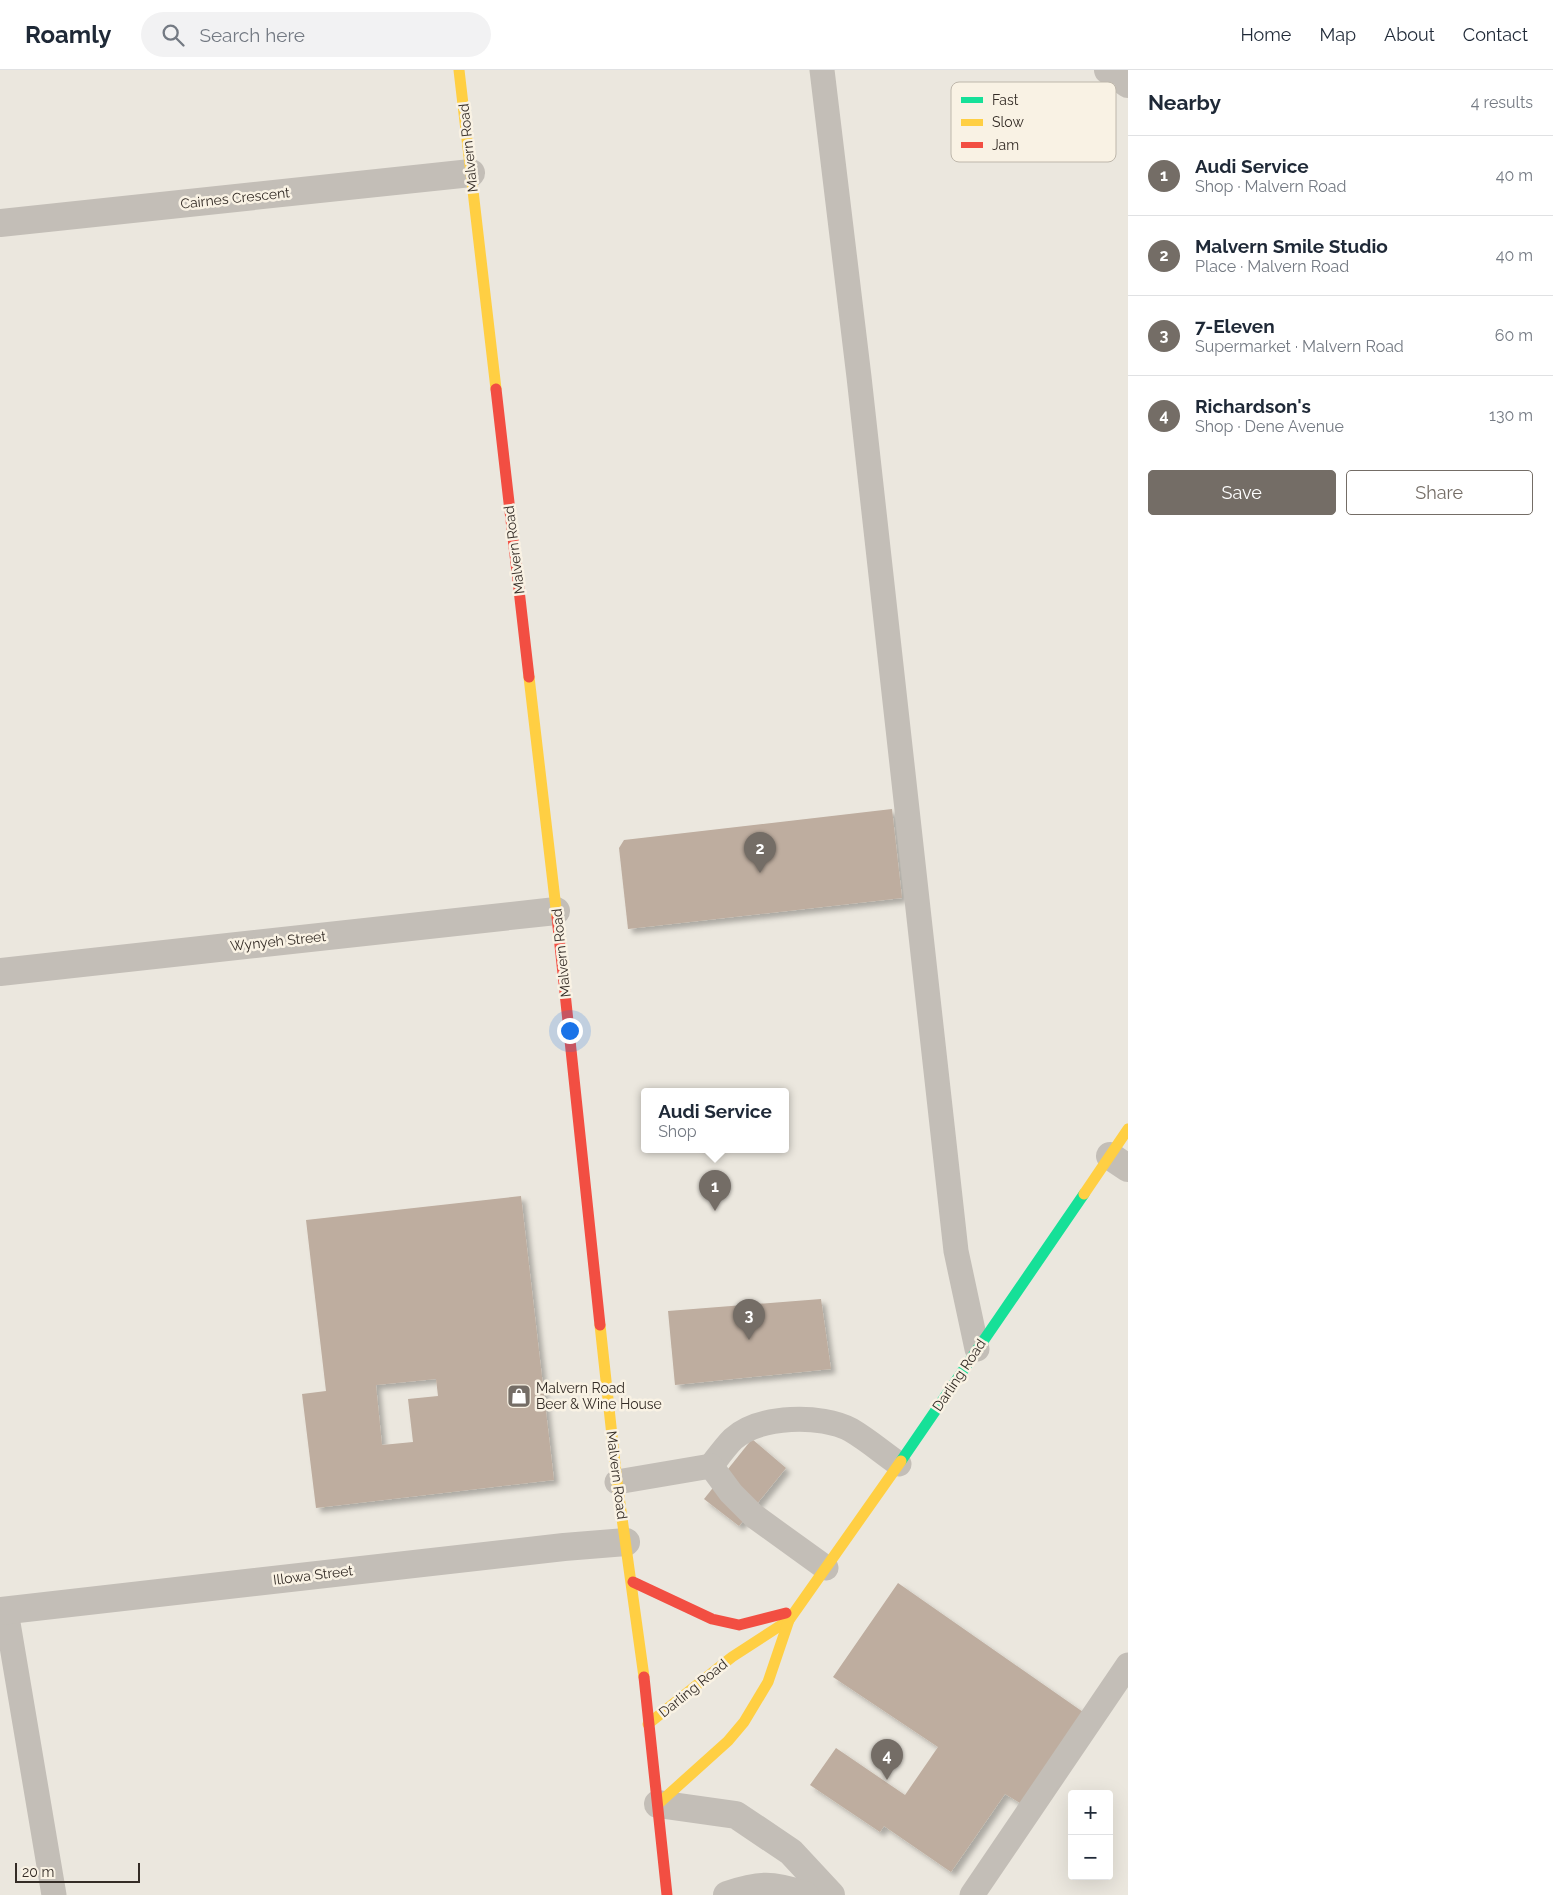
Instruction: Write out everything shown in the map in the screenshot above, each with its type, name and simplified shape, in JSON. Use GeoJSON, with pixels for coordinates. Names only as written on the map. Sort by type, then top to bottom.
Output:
{"type":"FeatureCollection","features":[{"type":"Feature","properties":{"kind":"main road","name":"Malvern Road"},"geometry":{"type":"LineString","coordinates":[[459,70],[556,910],[617,1482],[642,1654],[667,1895]]}},
{"type":"Feature","properties":{"kind":"main road","name":"Darling Road"},"geometry":{"type":"LineString","coordinates":[[658,1804],[728,1741],[744,1722],[768,1682],[793,1615],[977,1349],[1119,1162],[1128,1129]]}},
{"type":"Feature","properties":{"kind":"main road"},"geometry":{"type":"LineString","coordinates":[[633,1582],[712,1619],[739,1625],[793,1615]]}},
{"type":"Feature","properties":{"kind":"main road","name":"Darling Road"},"geometry":{"type":"LineString","coordinates":[[648,1724],[732,1657],[793,1615]]}},
{"type":"Feature","properties":{"kind":"street"},"geometry":{"type":"LineString","coordinates":[[1108,70],[1128,84]]}},
{"type":"Feature","properties":{"kind":"street","name":"Cairnes Crescent"},"geometry":{"type":"LineString","coordinates":[[0,223],[470,173]]}},
{"type":"Feature","properties":{"kind":"street","name":"Wynyeh Street"},"geometry":{"type":"LineString","coordinates":[[0,972],[556,910]]}},
{"type":"Feature","properties":{"kind":"street","name":"Illowa Street"},"geometry":{"type":"LineString","coordinates":[[3,1611],[564,1546],[626,1542]]}},
{"type":"Feature","properties":{"kind":"street"},"geometry":{"type":"LineString","coordinates":[[658,1804],[736,1815],[791,1852],[832,1895]]}},
{"type":"Feature","properties":{"kind":"street"},"geometry":{"type":"LineString","coordinates":[[727,1895],[753,1887],[773,1886],[805,1895]]}},
{"type":"Feature","properties":{"kind":"lane"},"geometry":{"type":"LineString","coordinates":[[822,70],[956,1251],[977,1349]]}},
{"type":"Feature","properties":{"kind":"lane"},"geometry":{"type":"LineString","coordinates":[[617,1482],[711,1466],[733,1440],[745,1431],[767,1422],[797,1419],[828,1422],[851,1430],[899,1464]]}},
{"type":"Feature","properties":{"kind":"lane"},"geometry":{"type":"LineString","coordinates":[[711,1466],[731,1494],[754,1516],[826,1568]]}},
{"type":"Feature","properties":{"kind":"lane"},"geometry":{"type":"LineString","coordinates":[[3,1611],[54,1895]]}},
{"type":"Feature","properties":{"kind":"lane"},"geometry":{"type":"LineString","coordinates":[[972,1895],[1128,1665]]}},
{"type":"Feature","properties":{"kind":"building"},"geometry":{"type":"Polygon","coordinates":[[[892,809],[902,898],[628,929],[619,848],[624,840],[892,809]]]}},
{"type":"Feature","properties":{"kind":"building"},"geometry":{"type":"Polygon","coordinates":[[[521,1196],[554,1480],[316,1508],[302,1394],[326,1391],[306,1220],[521,1196]],[[436,1379],[376,1385],[382,1445],[413,1442],[408,1399],[438,1396],[436,1379]]]}},
{"type":"Feature","properties":{"kind":"building"},"geometry":{"type":"Polygon","coordinates":[[[821,1299],[831,1369],[675,1385],[668,1311],[821,1299]]]}},
{"type":"Feature","properties":{"kind":"building"},"geometry":{"type":"Polygon","coordinates":[[[752,1439],[786,1468],[739,1526],[704,1499],[752,1439]]]}},
{"type":"Feature","properties":{"kind":"building"},"geometry":{"type":"Polygon","coordinates":[[[898,1583],[1083,1712],[1020,1803],[1005,1794],[951,1872],[884,1826],[880,1832],[810,1785],[836,1748],[905,1795],[938,1747],[833,1677],[898,1583]]]}},
{"type":"Feature","properties":{"kind":"traffic: fast"},"geometry":{"type":"LineString","coordinates":[[901,1461],[1084,1194]]}},
{"type":"Feature","properties":{"kind":"traffic: slow"},"geometry":{"type":"LineString","coordinates":[[459,70],[496,389]]}},
{"type":"Feature","properties":{"kind":"traffic: slow"},"geometry":{"type":"LineString","coordinates":[[529,677],[557,917]]}},
{"type":"Feature","properties":{"kind":"traffic: slow"},"geometry":{"type":"LineString","coordinates":[[1084,1194],[1128,1129]]}},
{"type":"Feature","properties":{"kind":"traffic: slow"},"geometry":{"type":"LineString","coordinates":[[600,1325],[617,1482],[644,1677]]}},
{"type":"Feature","properties":{"kind":"traffic: slow"},"geometry":{"type":"LineString","coordinates":[[658,1804],[728,1741],[744,1722],[768,1682],[789,1620],[901,1461]]}},
{"type":"Feature","properties":{"kind":"traffic: slow"},"geometry":{"type":"LineString","coordinates":[[648,1724],[732,1657],[789,1620]]}},
{"type":"Feature","properties":{"kind":"traffic: jam"},"geometry":{"type":"LineString","coordinates":[[496,389],[529,677]]}},
{"type":"Feature","properties":{"kind":"traffic: jam"},"geometry":{"type":"LineString","coordinates":[[557,917],[600,1325]]}},
{"type":"Feature","properties":{"kind":"traffic: jam"},"geometry":{"type":"LineString","coordinates":[[633,1582],[712,1619],[739,1625],[786,1613]]}},
{"type":"Feature","properties":{"kind":"traffic: jam"},"geometry":{"type":"LineString","coordinates":[[644,1677],[667,1895]]}},
{"type":"Feature","properties":{"kind":"place","name":"Malvern Smile Studio"},"geometry":{"type":"Point","coordinates":[760,873]}},
{"type":"Feature","properties":{"kind":"place","name":"Audi Service"},"geometry":{"type":"Point","coordinates":[715,1211]}},
{"type":"Feature","properties":{"kind":"place","name":"7-Eleven"},"geometry":{"type":"Point","coordinates":[749,1340]}},
{"type":"Feature","properties":{"kind":"place","name":"Malvern Road Beer & Wine House"},"geometry":{"type":"Point","coordinates":[519,1396]}},
{"type":"Feature","properties":{"kind":"place","name":"Richardson's"},"geometry":{"type":"Point","coordinates":[887,1780]}}]}
